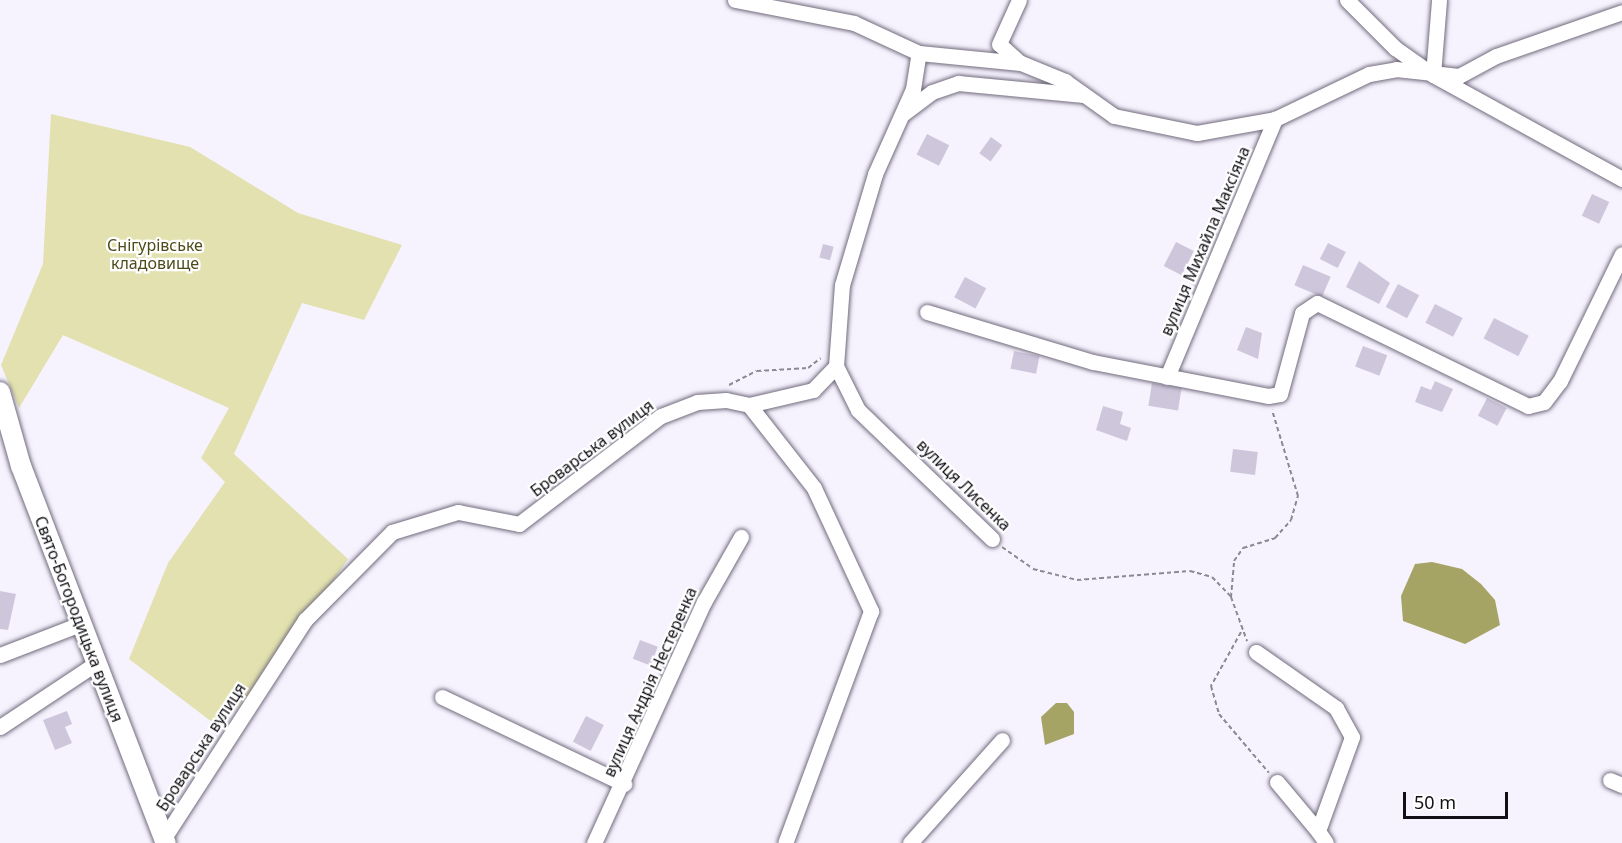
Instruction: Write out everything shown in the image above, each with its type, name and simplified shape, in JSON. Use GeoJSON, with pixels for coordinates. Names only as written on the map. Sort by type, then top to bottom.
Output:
{"type":"FeatureCollection","features":[{"type":"Feature","properties":{"kind":"street"},"geometry":{"type":"LineString","coordinates":[[735,0],[854,23],[919,53],[1020,63]]}},
{"type":"Feature","properties":{"kind":"street"},"geometry":{"type":"LineString","coordinates":[[1019,0],[999,44],[1020,63],[1083,95],[1114,116],[1166,130],[1244,129],[1275,119],[1369,74],[1396,69],[1433,75],[1459,76],[1496,56],[1622,12]]}},
{"type":"Feature","properties":{"kind":"street"},"geometry":{"type":"LineString","coordinates":[[1347,0],[1395,48],[1433,75],[1622,179]]}},
{"type":"Feature","properties":{"kind":"street"},"geometry":{"type":"LineString","coordinates":[[1433,75],[1439,0]]}},
{"type":"Feature","properties":{"kind":"street"},"geometry":{"type":"LineString","coordinates":[[836,366],[842,285],[875,174],[901,115],[919,53]]}},
{"type":"Feature","properties":{"kind":"street"},"geometry":{"type":"LineString","coordinates":[[901,115],[932,92],[958,83],[1083,95]]}},
{"type":"Feature","properties":{"kind":"street","name":"вулиця Михайла Максіяна"},"geometry":{"type":"LineString","coordinates":[[1167,376],[1275,119]]}},
{"type":"Feature","properties":{"kind":"street"},"geometry":{"type":"LineString","coordinates":[[927,312],[1093,362],[1268,396],[1280,394],[1302,313],[1317,303],[1528,406],[1544,402],[1622,254]]}},
{"type":"Feature","properties":{"kind":"street","name":"Броварська вулиця"},"geometry":{"type":"LineString","coordinates":[[165,841],[305,620],[392,532],[458,512],[519,524],[661,416],[697,402],[749,405],[813,390],[836,366]]}},
{"type":"Feature","properties":{"kind":"street","name":"вулиця Лисенка"},"geometry":{"type":"LineString","coordinates":[[836,366],[858,410],[992,539]]}},
{"type":"Feature","properties":{"kind":"street","name":"Свято-Богородицька вулиця"},"geometry":{"type":"LineString","coordinates":[[0,392],[21,466],[95,664],[165,841]]}},
{"type":"Feature","properties":{"kind":"street"},"geometry":{"type":"LineString","coordinates":[[749,405],[814,488],[871,611],[785,843]]}},
{"type":"Feature","properties":{"kind":"street","name":"вулиця Андрія Нестеренка"},"geometry":{"type":"LineString","coordinates":[[594,843],[624,784],[704,602],[741,537]]}},
{"type":"Feature","properties":{"kind":"street"},"geometry":{"type":"LineString","coordinates":[[0,655],[80,624]]}},
{"type":"Feature","properties":{"kind":"street"},"geometry":{"type":"LineString","coordinates":[[1257,652],[1336,708],[1352,737],[1322,837]]}},
{"type":"Feature","properties":{"kind":"street"},"geometry":{"type":"LineString","coordinates":[[0,727],[95,664]]}},
{"type":"Feature","properties":{"kind":"street"},"geometry":{"type":"LineString","coordinates":[[442,697],[624,784]]}},
{"type":"Feature","properties":{"kind":"street"},"geometry":{"type":"LineString","coordinates":[[909,843],[1002,740]]}},
{"type":"Feature","properties":{"kind":"street"},"geometry":{"type":"LineString","coordinates":[[1276,782],[1322,837]]}},
{"type":"Feature","properties":{"kind":"path"},"geometry":{"type":"LineString","coordinates":[[727,386],[757,371],[808,368],[836,347]]}},
{"type":"Feature","properties":{"kind":"path"},"geometry":{"type":"LineString","coordinates":[[1231,597],[1234,561],[1243,548],[1275,538],[1291,520],[1298,496],[1268,396]]}},
{"type":"Feature","properties":{"kind":"path","name":"вулиця Лисенка"},"geometry":{"type":"LineString","coordinates":[[992,539],[1033,569],[1077,580],[1190,571],[1212,577],[1231,597],[1242,631],[1257,652]]}},
{"type":"Feature","properties":{"kind":"path"},"geometry":{"type":"LineString","coordinates":[[1242,631],[1211,686],[1219,714],[1276,782]]}},
{"type":"Feature","properties":{"kind":"green space","name":"Снігурівське кладовище"},"geometry":{"type":"Polygon","coordinates":[[[51,114],[190,147],[298,213],[402,245],[364,320],[302,303],[234,454],[348,559],[288,647],[220,728],[129,659],[168,563],[225,482],[201,458],[229,408],[63,335],[19,408],[1,365],[43,264],[51,114]]]}},
{"type":"Feature","properties":{"kind":"shaded area"},"geometry":{"type":"Polygon","coordinates":[[[1432,562],[1462,569],[1481,584],[1495,600],[1500,625],[1465,644],[1403,621],[1401,596],[1415,564],[1432,562]]]}},
{"type":"Feature","properties":{"kind":"shaded area"},"geometry":{"type":"Polygon","coordinates":[[[1056,703],[1067,703],[1074,712],[1074,734],[1045,745],[1041,717],[1056,703]]]}},
{"type":"Feature","properties":{"kind":"building"},"geometry":{"type":"Polygon","coordinates":[[[927,134],[949,145],[939,166],[917,154],[927,134]]]}},
{"type":"Feature","properties":{"kind":"building"},"geometry":{"type":"Polygon","coordinates":[[[991,137],[1002,145],[991,161],[979,153],[991,137]]]}},
{"type":"Feature","properties":{"kind":"building"},"geometry":{"type":"Polygon","coordinates":[[[1592,194],[1609,202],[1599,224],[1582,216],[1592,194]]]}},
{"type":"Feature","properties":{"kind":"building"},"geometry":{"type":"Polygon","coordinates":[[[1176,242],[1194,251],[1182,275],[1164,266],[1176,242]]]}},
{"type":"Feature","properties":{"kind":"building"},"geometry":{"type":"Polygon","coordinates":[[[1328,243],[1346,252],[1338,268],[1320,259],[1328,243]]]}},
{"type":"Feature","properties":{"kind":"building"},"geometry":{"type":"Polygon","coordinates":[[[823,244],[834,247],[830,260],[819,258],[823,244]]]}},
{"type":"Feature","properties":{"kind":"building"},"geometry":{"type":"Polygon","coordinates":[[[1359,261],[1390,283],[1379,304],[1346,287],[1359,261]]]}},
{"type":"Feature","properties":{"kind":"building"},"geometry":{"type":"Polygon","coordinates":[[[1303,265],[1331,277],[1322,297],[1294,285],[1303,265]]]}},
{"type":"Feature","properties":{"kind":"building"},"geometry":{"type":"Polygon","coordinates":[[[965,277],[986,288],[975,309],[954,297],[965,277]]]}},
{"type":"Feature","properties":{"kind":"building"},"geometry":{"type":"Polygon","coordinates":[[[1398,284],[1419,295],[1407,318],[1386,307],[1398,284]]]}},
{"type":"Feature","properties":{"kind":"building"},"geometry":{"type":"Polygon","coordinates":[[[1435,304],[1463,318],[1453,337],[1425,323],[1435,304]]]}},
{"type":"Feature","properties":{"kind":"building"},"geometry":{"type":"Polygon","coordinates":[[[1494,318],[1529,336],[1518,356],[1484,338],[1494,318]]]}},
{"type":"Feature","properties":{"kind":"building"},"geometry":{"type":"Polygon","coordinates":[[[1246,327],[1262,333],[1258,359],[1237,350],[1246,327]]]}},
{"type":"Feature","properties":{"kind":"building"},"geometry":{"type":"Polygon","coordinates":[[[1363,346],[1387,355],[1379,376],[1355,367],[1363,346]]]}},
{"type":"Feature","properties":{"kind":"building"},"geometry":{"type":"Polygon","coordinates":[[[1014,351],[1040,356],[1036,374],[1011,369],[1014,351]]]}},
{"type":"Feature","properties":{"kind":"building"},"geometry":{"type":"Polygon","coordinates":[[[1435,381],[1453,389],[1442,412],[1415,402],[1421,386],[1431,390],[1435,381]]]}},
{"type":"Feature","properties":{"kind":"building"},"geometry":{"type":"Polygon","coordinates":[[[1152,383],[1182,388],[1178,410],[1148,406],[1152,383]]]}},
{"type":"Feature","properties":{"kind":"building"},"geometry":{"type":"Polygon","coordinates":[[[1487,398],[1507,408],[1498,426],[1478,416],[1487,398]]]}},
{"type":"Feature","properties":{"kind":"building"},"geometry":{"type":"Polygon","coordinates":[[[1103,406],[1123,412],[1120,424],[1131,428],[1127,441],[1096,430],[1103,406]]]}},
{"type":"Feature","properties":{"kind":"building"},"geometry":{"type":"Polygon","coordinates":[[[1233,449],[1258,452],[1255,475],[1230,472],[1233,449]]]}},
{"type":"Feature","properties":{"kind":"building"},"geometry":{"type":"Polygon","coordinates":[[[0,591],[16,594],[8,630],[0,629],[0,591]]]}},
{"type":"Feature","properties":{"kind":"building"},"geometry":{"type":"Polygon","coordinates":[[[640,640],[658,647],[651,665],[633,659],[640,640]]]}},
{"type":"Feature","properties":{"kind":"building"},"geometry":{"type":"Polygon","coordinates":[[[67,711],[72,724],[65,727],[72,743],[55,750],[43,720],[67,711]]]}},
{"type":"Feature","properties":{"kind":"building"},"geometry":{"type":"Polygon","coordinates":[[[586,716],[604,725],[591,751],[573,742],[586,716]]]}}]}
